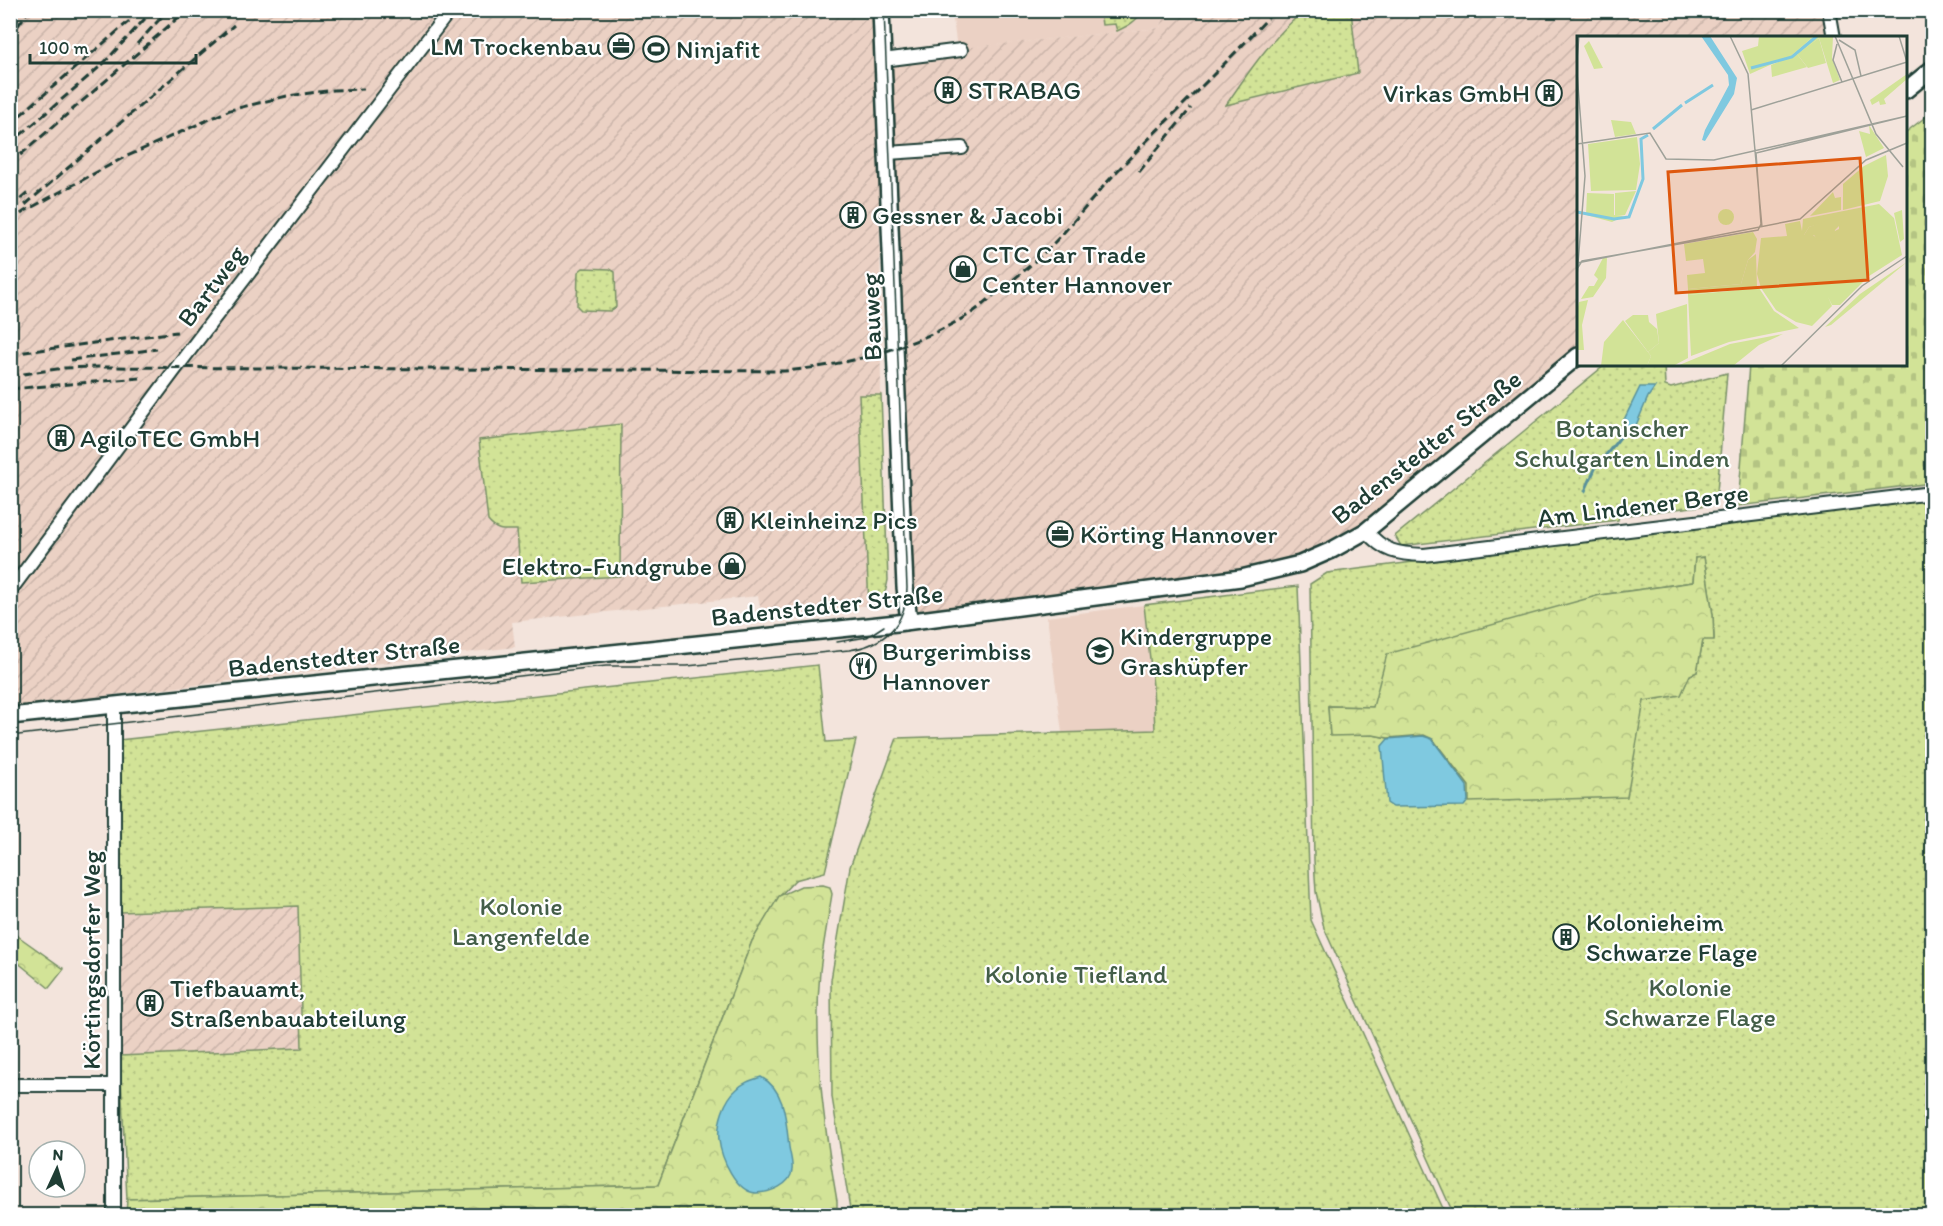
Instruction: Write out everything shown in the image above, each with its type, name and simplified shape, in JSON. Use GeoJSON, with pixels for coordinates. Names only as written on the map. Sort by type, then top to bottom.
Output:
{"type":"FeatureCollection","features":[{"type":"Feature","properties":{"kind":"street","name":"Bartweg"},"geometry":{"type":"LineString","coordinates":[[10,591],[177,367],[450,10]]}},
{"type":"Feature","properties":{"kind":"street","name":"Bauweg"},"geometry":{"type":"LineString","coordinates":[[881,10],[905,587],[909,621]]}},
{"type":"Feature","properties":{"kind":"street"},"geometry":{"type":"LineString","coordinates":[[1829,10],[1834,36]]}},
{"type":"Feature","properties":{"kind":"street"},"geometry":{"type":"LineString","coordinates":[[883,60],[960,50]]}},
{"type":"Feature","properties":{"kind":"street"},"geometry":{"type":"LineString","coordinates":[[1907,88],[1932,69]]}},
{"type":"Feature","properties":{"kind":"street"},"geometry":{"type":"LineString","coordinates":[[888,153],[962,148]]}},
{"type":"Feature","properties":{"kind":"street","name":"Badenstedter Straße"},"geometry":{"type":"LineString","coordinates":[[10,716],[909,621],[1241,578],[1300,564],[1366,531],[1577,357]]}},
{"type":"Feature","properties":{"kind":"street","name":"Am Lindener Berge"},"geometry":{"type":"LineString","coordinates":[[1366,531],[1383,548],[1402,554],[1424,555],[1932,493]]}},
{"type":"Feature","properties":{"kind":"street","name":"Körtingsdorfer Weg"},"geometry":{"type":"LineString","coordinates":[[114,704],[114,1215]]}},
{"type":"Feature","properties":{"kind":"street"},"geometry":{"type":"LineString","coordinates":[[10,1085],[114,1085]]}},
{"type":"Feature","properties":{"kind":"shaded area"},"geometry":{"type":"Polygon","coordinates":[[[1165,10],[1160,28],[957,49],[952,11],[1165,10]]]}},
{"type":"Feature","properties":{"kind":"shaded area"},"geometry":{"type":"Polygon","coordinates":[[[1165,10],[1829,10],[1834,36],[1577,36],[1577,357],[1366,531],[1300,564],[909,621],[884,58],[1160,28],[1165,10]]]}},
{"type":"Feature","properties":{"kind":"shaded area"},"geometry":{"type":"Polygon","coordinates":[[[10,11],[874,11],[879,145],[881,395],[888,561],[885,595],[878,602],[869,605],[762,616],[758,596],[512,622],[515,647],[11,707],[10,11]]]}},
{"type":"Feature","properties":{"kind":"shaded area","name":"Kindergruppe Grashüpfer"},"geometry":{"type":"Polygon","coordinates":[[[1144,605],[1156,730],[1062,733],[1047,617],[1144,605]]]}},
{"type":"Feature","properties":{"kind":"shaded area"},"geometry":{"type":"Polygon","coordinates":[[[298,906],[302,1048],[120,1056],[120,912],[298,906]]]}},
{"type":"Feature","properties":{"kind":"green space"},"geometry":{"type":"Polygon","coordinates":[[[1100,10],[1142,11],[1132,23],[1117,31],[1115,24],[1102,25],[1100,10]]]}},
{"type":"Feature","properties":{"kind":"green space"},"geometry":{"type":"Polygon","coordinates":[[[1305,10],[1351,11],[1358,73],[1226,105],[1272,43],[1305,10]]]}},
{"type":"Feature","properties":{"kind":"green space"},"geometry":{"type":"Polygon","coordinates":[[[1932,112],[1932,483],[1738,506],[1749,366],[1907,366],[1907,131],[1932,112]]]}},
{"type":"Feature","properties":{"kind":"green space"},"geometry":{"type":"Polygon","coordinates":[[[583,268],[610,269],[615,272],[616,307],[610,311],[581,310],[577,306],[578,272],[583,268]]]}},
{"type":"Feature","properties":{"kind":"green space","name":"Botanischer Schulgarten Linden"},"geometry":{"type":"Polygon","coordinates":[[[1604,366],[1664,366],[1665,386],[1671,388],[1727,373],[1716,504],[1619,516],[1618,520],[1401,546],[1395,536],[1604,366]]]}},
{"type":"Feature","properties":{"kind":"green space"},"geometry":{"type":"Polygon","coordinates":[[[859,395],[881,395],[888,580],[883,596],[869,605],[859,395]]]}},
{"type":"Feature","properties":{"kind":"green space"},"geometry":{"type":"Polygon","coordinates":[[[621,424],[620,576],[521,582],[517,530],[498,529],[488,521],[479,440],[621,424]]]}},
{"type":"Feature","properties":{"kind":"green space","name":"Kolonie Schwarze Flage"},"geometry":{"type":"Polygon","coordinates":[[[1932,496],[1932,1207],[1922,1216],[1454,1215],[1324,928],[1316,892],[1310,584],[1327,573],[1932,496]],[[1704,557],[1695,558],[1693,582],[1600,595],[1373,707],[1328,706],[1330,735],[1373,735],[1388,738],[1424,735],[1433,739],[1469,786],[1644,700],[1681,694],[1690,675],[1697,672],[1703,639],[1714,639],[1713,615],[1704,557]]]}},
{"type":"Feature","properties":{"kind":"green space"},"geometry":{"type":"Polygon","coordinates":[[[1704,557],[1713,615],[1714,640],[1703,640],[1697,672],[1690,675],[1681,695],[1644,701],[1627,797],[1469,802],[1469,786],[1433,739],[1424,735],[1388,738],[1373,735],[1330,736],[1328,706],[1373,707],[1387,654],[1600,595],[1693,582],[1695,558],[1704,557]]]}},
{"type":"Feature","properties":{"kind":"green space","name":"Kolonie Tiefland"},"geometry":{"type":"Polygon","coordinates":[[[1298,586],[1311,920],[1446,1215],[851,1215],[832,1097],[831,980],[850,867],[897,738],[1155,730],[1153,686],[1144,605],[1298,586]]]}},
{"type":"Feature","properties":{"kind":"green space","name":"Kolonie Langenfelde"},"geometry":{"type":"Polygon","coordinates":[[[818,665],[826,742],[856,740],[825,872],[795,880],[780,896],[752,941],[658,1185],[127,1199],[120,1056],[302,1048],[298,906],[120,912],[119,740],[818,665]]]}},
{"type":"Feature","properties":{"kind":"green space"},"geometry":{"type":"Polygon","coordinates":[[[801,886],[830,887],[832,894],[820,971],[818,1028],[824,1115],[837,1201],[833,1215],[126,1216],[127,1199],[658,1185],[752,941],[779,896],[801,886]]]}},
{"type":"Feature","properties":{"kind":"green space"},"geometry":{"type":"Polygon","coordinates":[[[15,934],[64,969],[49,988],[11,957],[11,945],[15,934]]]}},
{"type":"Feature","properties":{"kind":"water"},"geometry":{"type":"Polygon","coordinates":[[[1640,387],[1655,387],[1648,397],[1634,430],[1621,436],[1620,428],[1640,387]]]}},
{"type":"Feature","properties":{"kind":"water"},"geometry":{"type":"Polygon","coordinates":[[[1423,736],[1432,739],[1467,786],[1468,801],[1464,806],[1393,807],[1387,803],[1382,746],[1388,739],[1423,736]]]}},
{"type":"Feature","properties":{"kind":"water"},"geometry":{"type":"Polygon","coordinates":[[[761,1077],[776,1090],[780,1098],[792,1167],[791,1175],[784,1184],[767,1192],[756,1193],[742,1187],[731,1173],[720,1147],[719,1133],[720,1119],[728,1099],[745,1083],[761,1077]]]}},
{"type":"Feature","properties":{"kind":"waterway"},"geometry":{"type":"LineString","coordinates":[[1598,465],[1621,436]]}},
{"type":"Feature","properties":{"kind":"waterway"},"geometry":{"type":"LineString","coordinates":[[1585,491],[1595,469]]}},
{"type":"Feature","properties":{"kind":"tram line"},"geometry":{"type":"LineString","coordinates":[[10,736],[606,666],[687,666],[849,650],[883,638],[898,622],[903,612],[907,588],[884,10]]}},
{"type":"Feature","properties":{"kind":"tram line"},"geometry":{"type":"LineString","coordinates":[[837,642],[867,637],[884,626]]}},
{"type":"Feature","properties":{"kind":"railway"},"geometry":{"type":"LineString","coordinates":[[10,37],[29,10]]}},
{"type":"Feature","properties":{"kind":"railway"},"geometry":{"type":"LineString","coordinates":[[10,124],[142,10]]}},
{"type":"Feature","properties":{"kind":"railway"},"geometry":{"type":"LineString","coordinates":[[10,144],[103,64],[153,10]]}},
{"type":"Feature","properties":{"kind":"railway"},"geometry":{"type":"LineString","coordinates":[[137,44],[168,10]]}},
{"type":"Feature","properties":{"kind":"railway"},"geometry":{"type":"LineString","coordinates":[[10,164],[187,10]]}},
{"type":"Feature","properties":{"kind":"railway"},"geometry":{"type":"LineString","coordinates":[[10,376],[64,368],[98,367],[785,371],[833,364],[881,353],[927,336],[970,314],[1025,270],[1053,244],[1122,166],[1275,10]]}},
{"type":"Feature","properties":{"kind":"railway"},"geometry":{"type":"LineString","coordinates":[[25,205],[234,25]]}},
{"type":"Feature","properties":{"kind":"railway"},"geometry":{"type":"LineString","coordinates":[[10,222],[25,211],[123,158],[230,110],[287,96],[364,89]]}},
{"type":"Feature","properties":{"kind":"railway"},"geometry":{"type":"LineString","coordinates":[[1139,172],[1191,108]]}},
{"type":"Feature","properties":{"kind":"railway"},"geometry":{"type":"LineString","coordinates":[[10,208],[29,192]]}},
{"type":"Feature","properties":{"kind":"railway"},"geometry":{"type":"LineString","coordinates":[[10,354],[177,332]]}},
{"type":"Feature","properties":{"kind":"railway"},"geometry":{"type":"LineString","coordinates":[[71,360],[157,349]]}},
{"type":"Feature","properties":{"kind":"railway"},"geometry":{"type":"LineString","coordinates":[[10,389],[141,378]]}},
{"type":"Feature","properties":{"kind":"place","name":"LM Trockenbau"},"geometry":{"type":"Point","coordinates":[621,46]}},
{"type":"Feature","properties":{"kind":"place","name":"Ninjafit"},"geometry":{"type":"Point","coordinates":[656,49]}},
{"type":"Feature","properties":{"kind":"place","name":"STRABAG"},"geometry":{"type":"Point","coordinates":[948,90]}},
{"type":"Feature","properties":{"kind":"place","name":"Virkas GmbH"},"geometry":{"type":"Point","coordinates":[1549,93]}},
{"type":"Feature","properties":{"kind":"place","name":"Gessner & Jacobi"},"geometry":{"type":"Point","coordinates":[853,215]}},
{"type":"Feature","properties":{"kind":"place","name":"CTC Car Trade Center Hannover"},"geometry":{"type":"Point","coordinates":[963,269]}},
{"type":"Feature","properties":{"kind":"place","name":"AgiloTEC GmbH"},"geometry":{"type":"Point","coordinates":[61,438]}},
{"type":"Feature","properties":{"kind":"place","name":"Kleinheinz Pics"},"geometry":{"type":"Point","coordinates":[730,520]}},
{"type":"Feature","properties":{"kind":"place","name":"Körting Hannover"},"geometry":{"type":"Point","coordinates":[1060,534]}},
{"type":"Feature","properties":{"kind":"place","name":"Elektro-Fundgrube"},"geometry":{"type":"Point","coordinates":[732,566]}},
{"type":"Feature","properties":{"kind":"place","name":"Kindergruppe Grashüpfer"},"geometry":{"type":"Point","coordinates":[1100,651]}},
{"type":"Feature","properties":{"kind":"place","name":"Burgerimbiss Hannover"},"geometry":{"type":"Point","coordinates":[863,666]}},
{"type":"Feature","properties":{"kind":"place","name":"Kolonieheim Schwarze Flage"},"geometry":{"type":"Point","coordinates":[1566,937]}},
{"type":"Feature","properties":{"kind":"place","name":"Tiefbauamt, Straßenbauabteilung"},"geometry":{"type":"Point","coordinates":[150,1003]}}]}
